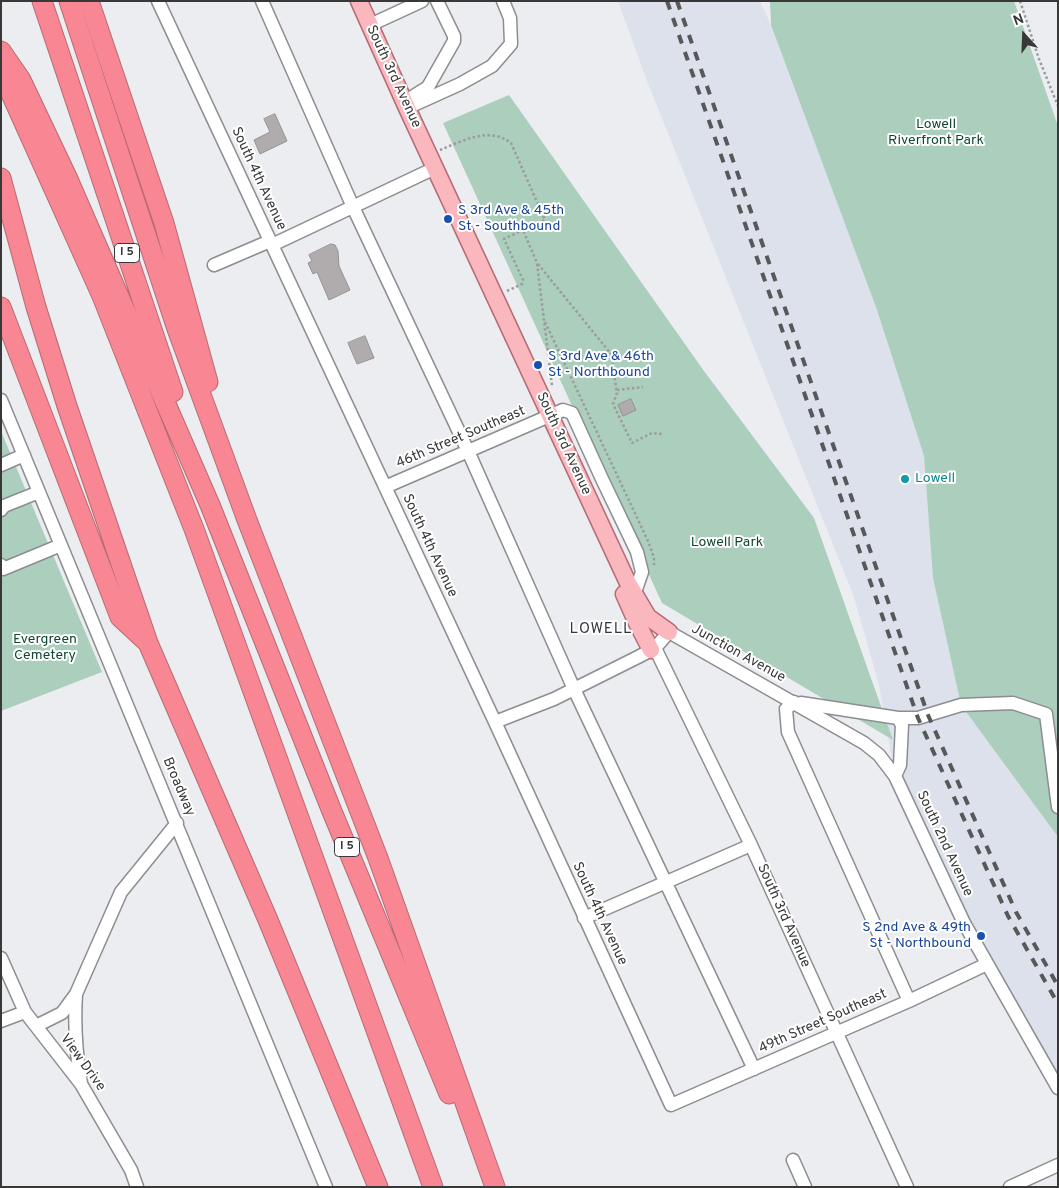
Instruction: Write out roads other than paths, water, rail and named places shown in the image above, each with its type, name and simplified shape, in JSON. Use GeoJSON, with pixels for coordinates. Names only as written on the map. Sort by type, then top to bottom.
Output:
{"type":"FeatureCollection","features":[{"type":"Feature","properties":{"kind":"highway","name":"I 5"},"geometry":{"type":"LineString","coordinates":[[42,1],[210,505],[328,800],[489,1187]]}},
{"type":"Feature","properties":{"kind":"highway"},"geometry":{"type":"LineString","coordinates":[[69,1],[177,329],[247,520],[378,858],[495,1187]]}},
{"type":"Feature","properties":{"kind":"highway"},"geometry":{"type":"LineString","coordinates":[[90,1],[164,223],[247,520]]}},
{"type":"Feature","properties":{"kind":"highway"},"geometry":{"type":"LineString","coordinates":[[1,51],[21,80],[67,177],[210,505]]}},
{"type":"Feature","properties":{"kind":"highway"},"geometry":{"type":"LineString","coordinates":[[1,76],[7,85],[102,296],[194,529],[433,1187]]}},
{"type":"Feature","properties":{"kind":"highway"},"geometry":{"type":"LineString","coordinates":[[1,178],[36,307],[64,397],[148,643],[268,920],[378,1187]]}},
{"type":"Feature","properties":{"kind":"highway"},"geometry":{"type":"LineString","coordinates":[[1,307],[120,617],[148,643]]}},
{"type":"Feature","properties":{"kind":"main road","name":"South 3rd Avenue"},"geometry":{"type":"LineString","coordinates":[[359,1],[549,416],[634,595],[648,617],[669,632]]}},
{"type":"Feature","properties":{"kind":"main road"},"geometry":{"type":"LineString","coordinates":[[602,528],[622,588],[636,621],[653,649]]}},
{"type":"Feature","properties":{"kind":"street"},"geometry":{"type":"LineString","coordinates":[[262,1],[353,207],[468,451],[574,688],[664,882],[754,1068]]}},
{"type":"Feature","properties":{"kind":"street"},"geometry":{"type":"LineString","coordinates":[[370,25],[422,1]]}},
{"type":"Feature","properties":{"kind":"street"},"geometry":{"type":"LineString","coordinates":[[406,105],[428,87],[454,41],[454,36],[437,1]]}},
{"type":"Feature","properties":{"kind":"street"},"geometry":{"type":"LineString","coordinates":[[406,105],[460,84],[492,66],[511,44],[510,18],[503,1]]}},
{"type":"Feature","properties":{"kind":"street","name":"South 4th Avenue"},"geometry":{"type":"LineString","coordinates":[[164,3],[271,243],[495,722],[671,1105]]}},
{"type":"Feature","properties":{"kind":"street"},"geometry":{"type":"LineString","coordinates":[[214,266],[353,207],[432,161]]}},
{"type":"Feature","properties":{"kind":"street","name":"Broadway"},"geometry":{"type":"LineString","coordinates":[[1,400],[326,1187]]}},
{"type":"Feature","properties":{"kind":"street","name":"46th Street Southeast"},"geometry":{"type":"LineString","coordinates":[[385,487],[562,410],[572,413],[636,552],[642,572],[634,595]]}},
{"type":"Feature","properties":{"kind":"street"},"geometry":{"type":"LineString","coordinates":[[1,465],[24,455]]}},
{"type":"Feature","properties":{"kind":"street"},"geometry":{"type":"LineString","coordinates":[[1,510],[4,506],[39,492]]}},
{"type":"Feature","properties":{"kind":"street"},"geometry":{"type":"LineString","coordinates":[[1,565],[3,569],[61,545]]}},
{"type":"Feature","properties":{"kind":"street"},"geometry":{"type":"LineString","coordinates":[[495,722],[574,688],[653,649],[669,632]]}},
{"type":"Feature","properties":{"kind":"street","name":"Junction Avenue"},"geometry":{"type":"LineString","coordinates":[[669,632],[794,702]]}},
{"type":"Feature","properties":{"kind":"street","name":"South 3rd Avenue"},"geometry":{"type":"LineString","coordinates":[[653,649],[751,845],[907,1187]]}},
{"type":"Feature","properties":{"kind":"street"},"geometry":{"type":"LineString","coordinates":[[908,1001],[788,732],[786,709],[794,702],[898,718],[918,718],[961,705],[1014,703],[1052,716],[1058,807]]}},
{"type":"Feature","properties":{"kind":"street","name":"South 2nd Avenue"},"geometry":{"type":"LineString","coordinates":[[794,702],[864,743],[879,755],[895,776],[964,923],[1058,1088]]}},
{"type":"Feature","properties":{"kind":"street"},"geometry":{"type":"LineString","coordinates":[[895,776],[900,765],[902,725],[898,718]]}},
{"type":"Feature","properties":{"kind":"street"},"geometry":{"type":"LineString","coordinates":[[36,1026],[62,1013],[76,994],[120,892],[177,823]]}},
{"type":"Feature","properties":{"kind":"street"},"geometry":{"type":"LineString","coordinates":[[584,918],[751,845]]}},
{"type":"Feature","properties":{"kind":"street","name":"View Drive"},"geometry":{"type":"LineString","coordinates":[[1,958],[25,1012],[82,1084],[131,1170],[138,1187]]}},
{"type":"Feature","properties":{"kind":"street","name":"49th Street Southeast"},"geometry":{"type":"LineString","coordinates":[[671,1105],[908,1001],[987,964]]}},
{"type":"Feature","properties":{"kind":"street"},"geometry":{"type":"LineString","coordinates":[[76,994],[74,1018],[76,1050],[82,1084]]}},
{"type":"Feature","properties":{"kind":"street"},"geometry":{"type":"LineString","coordinates":[[1,1021],[25,1012]]}},
{"type":"Feature","properties":{"kind":"street"},"geometry":{"type":"LineString","coordinates":[[793,1160],[805,1187]]}},
{"type":"Feature","properties":{"kind":"street"},"geometry":{"type":"LineString","coordinates":[[1010,1187],[1058,1165]]}},
{"type":"Feature","properties":{"kind":"railway"},"geometry":{"type":"LineString","coordinates":[[667,1],[918,718],[1008,916],[1058,1004]]}},
{"type":"Feature","properties":{"kind":"railway"},"geometry":{"type":"LineString","coordinates":[[677,1],[928,715],[1016,912],[1058,986]]}},
{"type":"Feature","properties":{"kind":"place","name":"S 3rd Ave & 45th St - Southbound"},"geometry":{"type":"Point","coordinates":[448,219]}},
{"type":"Feature","properties":{"kind":"place","name":"S 3rd Ave & 46th St - Northbound"},"geometry":{"type":"Point","coordinates":[538,365]}},
{"type":"Feature","properties":{"kind":"place","name":"Lowell"},"geometry":{"type":"Point","coordinates":[905,479]}},
{"type":"Feature","properties":{"kind":"place","name":"S 2nd Ave & 49th St - Northbound"},"geometry":{"type":"Point","coordinates":[981,936]}},
{"type":"Feature","properties":{"kind":"district","name":"LOWELL"},"geometry":{"type":"Point","coordinates":[601,630]}},
{"type":"Feature","properties":{"kind":"park label","name":"Lowell Riverfront Park"},"geometry":{"type":"Point","coordinates":[936,134]}},
{"type":"Feature","properties":{"kind":"park label","name":"Lowell Park"},"geometry":{"type":"Point","coordinates":[727,543]}},
{"type":"Feature","properties":{"kind":"park label","name":"Evergreen Cemetery"},"geometry":{"type":"Point","coordinates":[45,648]}}]}
